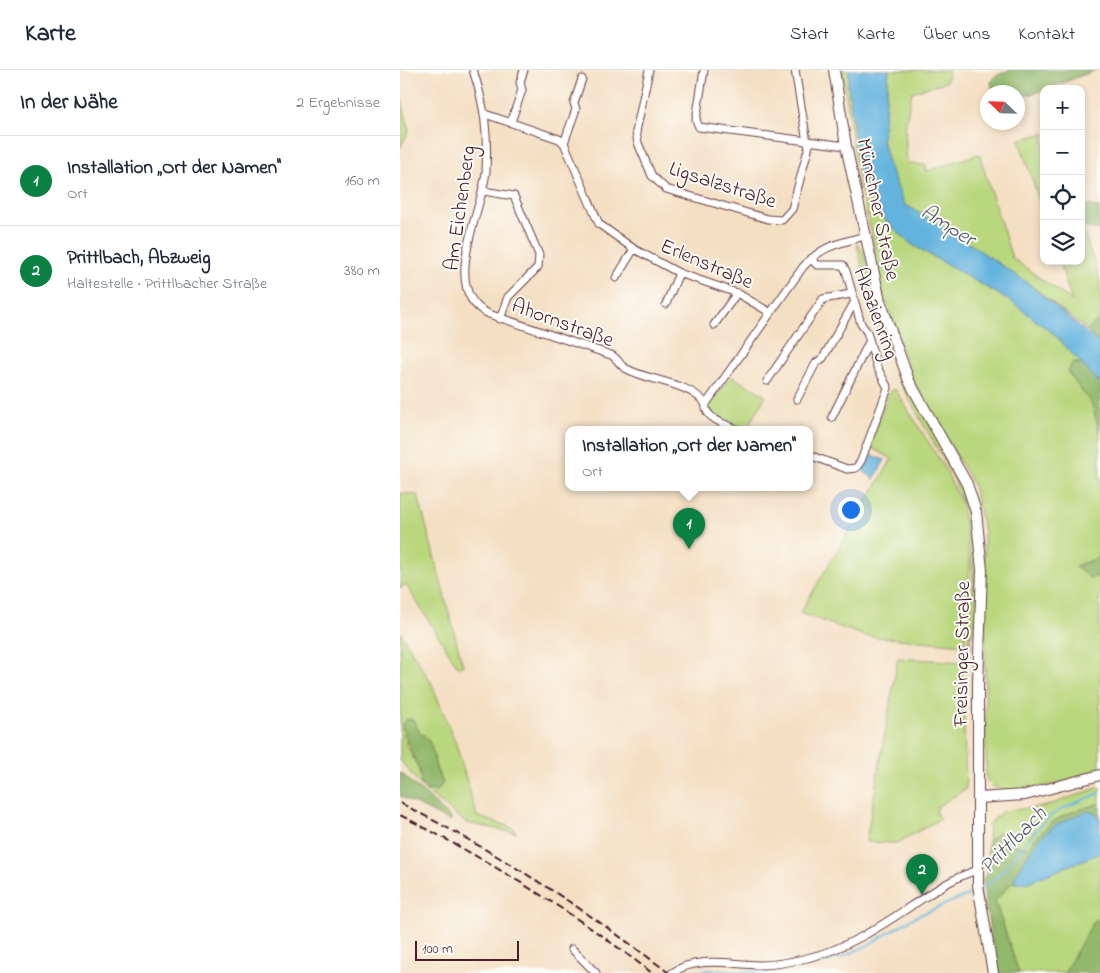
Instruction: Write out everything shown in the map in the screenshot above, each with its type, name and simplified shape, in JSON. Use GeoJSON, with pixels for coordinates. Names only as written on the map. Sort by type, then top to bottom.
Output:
{"type":"FeatureCollection","features":[{"type":"Feature","properties":{"kind":"main road","name":"Münchner Straße"},"geometry":{"type":"LineString","coordinates":[[834,70],[846,146],[876,286],[898,354]]}},
{"type":"Feature","properties":{"kind":"main road","name":"Freisinger Straße"},"geometry":{"type":"LineString","coordinates":[[898,354],[919,400],[967,484],[976,512],[982,570],[978,691],[978,870],[979,890],[992,973]]}},
{"type":"Feature","properties":{"kind":"main road"},"geometry":{"type":"LineString","coordinates":[[979,798],[1025,795],[1100,775]]}},
{"type":"Feature","properties":{"kind":"street","name":"Am Eichenberg"},"geometry":{"type":"LineString","coordinates":[[467,293],[464,276],[465,267],[469,242],[483,191],[488,130],[473,70]]}},
{"type":"Feature","properties":{"kind":"street"},"geometry":{"type":"LineString","coordinates":[[511,122],[522,90],[520,82],[524,70]]}},
{"type":"Feature","properties":{"kind":"street","name":"Ligsalzstraße"},"geometry":{"type":"LineString","coordinates":[[649,70],[636,132],[638,143],[652,176],[666,189],[768,220],[782,220],[792,209],[808,142],[795,70]]}},
{"type":"Feature","properties":{"kind":"street"},"geometry":{"type":"LineString","coordinates":[[704,70],[696,120],[699,127],[846,146]]}},
{"type":"Feature","properties":{"kind":"street"},"geometry":{"type":"LineString","coordinates":[[485,114],[559,139],[564,143],[576,109],[574,103],[582,79]]}},
{"type":"Feature","properties":{"kind":"street","name":"Erlenstraße"},"geometry":{"type":"LineString","coordinates":[[564,143],[599,224],[634,249],[679,273],[737,293],[771,313]]}},
{"type":"Feature","properties":{"kind":"street"},"geometry":{"type":"LineString","coordinates":[[483,191],[514,196],[539,255],[538,267],[508,298],[500,319]]}},
{"type":"Feature","properties":{"kind":"street","name":"Akazienring"},"geometry":{"type":"LineString","coordinates":[[706,404],[811,259],[824,248],[865,236]]}},
{"type":"Feature","properties":{"kind":"street"},"geometry":{"type":"LineString","coordinates":[[616,278],[634,249]]}},
{"type":"Feature","properties":{"kind":"street","name":"Akazienring"},"geometry":{"type":"LineString","coordinates":[[811,259],[818,265],[842,265],[861,324],[867,332],[868,344],[888,388],[861,461],[856,468],[847,469],[813,456]]}},
{"type":"Feature","properties":{"kind":"street"},"geometry":{"type":"LineString","coordinates":[[666,304],[679,273]]}},
{"type":"Feature","properties":{"kind":"street","name":"Ahornstraße"},"geometry":{"type":"LineString","coordinates":[[467,293],[473,304],[481,311],[611,355],[624,368],[684,390],[701,398],[706,404]]}},
{"type":"Feature","properties":{"kind":"street"},"geometry":{"type":"LineString","coordinates":[[714,325],[737,293]]}},
{"type":"Feature","properties":{"kind":"street"},"geometry":{"type":"LineString","coordinates":[[767,381],[823,299],[851,294]]}},
{"type":"Feature","properties":{"kind":"street"},"geometry":{"type":"LineString","coordinates":[[797,399],[816,363],[823,358],[854,303]]}},
{"type":"Feature","properties":{"kind":"street"},"geometry":{"type":"LineString","coordinates":[[832,417],[868,344]]}},
{"type":"Feature","properties":{"kind":"street"},"geometry":{"type":"LineString","coordinates":[[706,404],[705,409],[708,415],[730,426]]}},
{"type":"Feature","properties":{"kind":"street"},"geometry":{"type":"LineString","coordinates":[[672,973],[689,964],[717,962],[766,965],[808,958],[843,948],[950,881],[978,870]]}},
{"type":"Feature","properties":{"kind":"street"},"geometry":{"type":"LineString","coordinates":[[572,949],[596,973]]}},
{"type":"Feature","properties":{"kind":"green space"},"geometry":{"type":"Polygon","coordinates":[[[842,70],[849,70],[848,86],[859,170],[883,218],[911,244],[1012,302],[1056,336],[1082,363],[1072,363],[1068,372],[1092,405],[1100,433],[1100,554],[1095,559],[1090,578],[1100,576],[1100,770],[1093,773],[1053,785],[1020,791],[994,787],[986,779],[984,531],[973,485],[911,376],[881,287],[874,243],[859,183],[842,70]]]}},
{"type":"Feature","properties":{"kind":"green space"},"geometry":{"type":"Polygon","coordinates":[[[889,70],[949,70],[946,82],[912,92],[905,128],[907,163],[926,165],[927,171],[979,154],[1012,258],[1072,301],[1060,265],[1085,265],[1085,236],[1100,280],[1100,321],[1087,330],[1029,284],[958,236],[904,204],[888,163],[882,140],[889,70]]]}},
{"type":"Feature","properties":{"kind":"green space"},"geometry":{"type":"Polygon","coordinates":[[[1009,70],[1096,70],[1057,85],[1040,85],[1040,92],[1025,95],[1025,85],[991,85],[994,77],[1009,70]]]}},
{"type":"Feature","properties":{"kind":"green space"},"geometry":{"type":"Polygon","coordinates":[[[400,91],[409,131],[400,148],[400,91]]]}},
{"type":"Feature","properties":{"kind":"green space"},"geometry":{"type":"Polygon","coordinates":[[[1040,134],[1040,203],[1019,140],[1040,134]]]}},
{"type":"Feature","properties":{"kind":"green space"},"geometry":{"type":"Polygon","coordinates":[[[1089,205],[1099,208],[1100,230],[1085,227],[1085,206],[1089,205]]]}},
{"type":"Feature","properties":{"kind":"green space"},"geometry":{"type":"Polygon","coordinates":[[[857,244],[863,251],[879,311],[899,368],[963,485],[973,513],[978,565],[976,619],[972,635],[970,635],[970,644],[972,644],[969,649],[973,583],[971,543],[965,509],[954,479],[897,377],[868,294],[857,244]]]}},
{"type":"Feature","properties":{"kind":"green space"},"geometry":{"type":"Polygon","coordinates":[[[1100,321],[1100,344],[1087,330],[1100,321]]]}},
{"type":"Feature","properties":{"kind":"green space"},"geometry":{"type":"Polygon","coordinates":[[[1072,363],[1082,364],[1100,384],[1100,433],[1092,405],[1068,372],[1072,363]]]}},
{"type":"Feature","properties":{"kind":"green space"},"geometry":{"type":"Polygon","coordinates":[[[731,376],[766,396],[748,426],[738,426],[710,411],[711,404],[731,376]]]}},
{"type":"Feature","properties":{"kind":"green space"},"geometry":{"type":"Polygon","coordinates":[[[895,389],[944,467],[961,502],[968,540],[970,565],[965,645],[865,636],[800,613],[892,459],[869,446],[890,391],[895,389]]]}},
{"type":"Feature","properties":{"kind":"green space"},"geometry":{"type":"Polygon","coordinates":[[[400,493],[418,495],[463,666],[458,667],[406,585],[400,588],[400,493]]]}},
{"type":"Feature","properties":{"kind":"green space"},"geometry":{"type":"Polygon","coordinates":[[[1100,554],[1100,576],[1090,578],[1075,566],[1095,559],[1100,554]]]}},
{"type":"Feature","properties":{"kind":"green space"},"geometry":{"type":"Polygon","coordinates":[[[400,632],[431,682],[456,744],[477,816],[513,828],[516,833],[466,823],[425,790],[437,791],[443,783],[435,766],[434,753],[405,742],[422,775],[421,786],[400,760],[400,632]]]}},
{"type":"Feature","properties":{"kind":"green space"},"geometry":{"type":"Polygon","coordinates":[[[898,658],[962,662],[966,789],[938,806],[936,813],[940,819],[897,843],[866,842],[898,658]]]}},
{"type":"Feature","properties":{"kind":"green space"},"geometry":{"type":"Polygon","coordinates":[[[407,719],[414,720],[420,733],[427,738],[431,746],[436,769],[443,783],[437,791],[425,790],[421,786],[419,771],[402,725],[407,719]]]}},
{"type":"Feature","properties":{"kind":"green space"},"geometry":{"type":"Polygon","coordinates":[[[400,772],[452,819],[449,821],[400,796],[400,772]]]}},
{"type":"Feature","properties":{"kind":"green space"},"geometry":{"type":"Polygon","coordinates":[[[1100,787],[1100,803],[1059,818],[1044,829],[1027,848],[1014,845],[1014,833],[988,841],[989,824],[1003,811],[1046,806],[1100,787]]]}},
{"type":"Feature","properties":{"kind":"green space"},"geometry":{"type":"Polygon","coordinates":[[[1100,803],[1100,820],[1096,813],[1031,850],[1013,881],[995,901],[1019,973],[997,973],[983,879],[987,872],[988,841],[999,832],[1014,833],[1014,845],[1027,848],[1044,829],[1059,818],[1100,803]]]}},
{"type":"Feature","properties":{"kind":"green space"},"geometry":{"type":"Polygon","coordinates":[[[1098,854],[1100,855],[1100,915],[1064,973],[1019,973],[995,901],[1013,881],[1014,883],[1026,883],[1098,854]]]}},
{"type":"Feature","properties":{"kind":"green space"},"geometry":{"type":"Polygon","coordinates":[[[1100,915],[1100,973],[1064,973],[1094,921],[1100,915]]]}},
{"type":"Feature","properties":{"kind":"water"},"geometry":{"type":"Polygon","coordinates":[[[849,70],[889,70],[882,140],[888,163],[904,204],[958,236],[1029,284],[1100,344],[1100,384],[1056,336],[1012,302],[911,244],[883,218],[859,170],[848,86],[849,70]]]}},
{"type":"Feature","properties":{"kind":"water"},"geometry":{"type":"Polygon","coordinates":[[[872,455],[885,460],[874,479],[862,470],[872,455]]]}},
{"type":"Feature","properties":{"kind":"water"},"geometry":{"type":"Polygon","coordinates":[[[1089,811],[1096,813],[1100,820],[1100,851],[1098,854],[1026,883],[1014,883],[1016,875],[1037,842],[1050,829],[1089,811]]]}},
{"type":"Feature","properties":{"kind":"waterway","name":"Prittlbach"},"geometry":{"type":"LineString","coordinates":[[981,889],[1009,864],[1041,824],[1056,812],[1100,793]]}},
{"type":"Feature","properties":{"kind":"waterway","name":"Prittlbach"},"geometry":{"type":"LineString","coordinates":[[689,973],[708,970],[758,972],[814,965],[842,957],[868,945],[915,917],[975,892]]}},
{"type":"Feature","properties":{"kind":"railway"},"geometry":{"type":"LineString","coordinates":[[400,803],[470,841],[572,903],[669,973]]}},
{"type":"Feature","properties":{"kind":"railway"},"geometry":{"type":"LineString","coordinates":[[400,815],[498,869],[561,908],[652,973]]}},
{"type":"Feature","properties":{"kind":"place","name":"Installation „Ort der Namen''"},"geometry":{"type":"Point","coordinates":[689,549]}},
{"type":"Feature","properties":{"kind":"place","name":"Prittlbach, Abzweig"},"geometry":{"type":"Point","coordinates":[922,895]}},
{"type":"Feature","properties":{"kind":"water label","name":"Amper"},"geometry":{"type":"Point","coordinates":[949,224]}}]}
